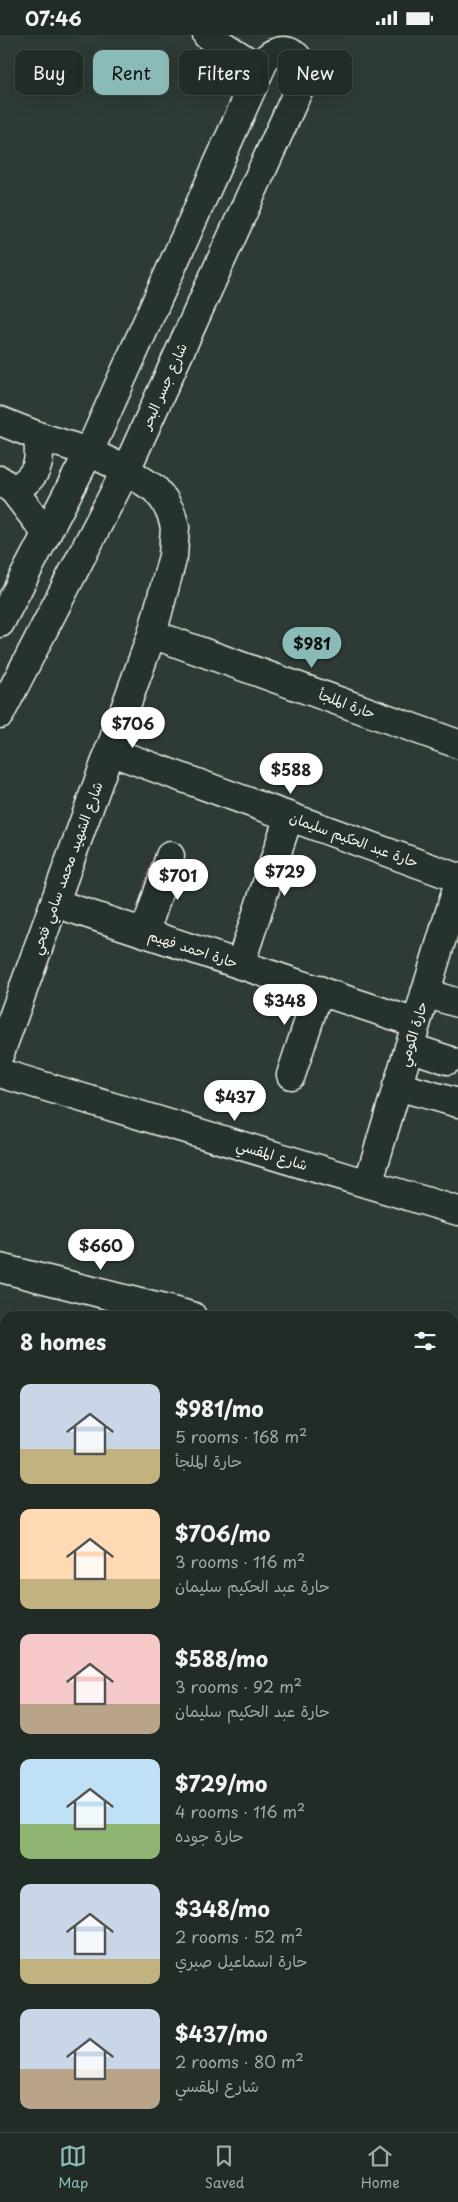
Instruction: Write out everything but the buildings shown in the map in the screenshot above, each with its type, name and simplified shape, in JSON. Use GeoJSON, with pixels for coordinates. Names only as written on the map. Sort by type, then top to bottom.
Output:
{"type":"FeatureCollection","features":[{"type":"Feature","properties":{"kind":"street"},"geometry":{"type":"LineString","coordinates":[[207,35],[230,50]]}},
{"type":"Feature","properties":{"kind":"street","name":"شارع جسر البحر"},"geometry":{"type":"LineString","coordinates":[[0,714],[126,470],[302,82],[303,66],[297,44],[277,51],[268,57]]}},
{"type":"Feature","properties":{"kind":"street","name":"شارع جسر البحر"},"geometry":{"type":"LineString","coordinates":[[0,623],[89,452],[248,95]]}},
{"type":"Feature","properties":{"kind":"street","name":"شارع الشهيد محمد سامي فتحي"},"geometry":{"type":"LineString","coordinates":[[0,421],[38,437],[89,452],[126,470],[154,489],[164,500],[171,513],[175,527],[173,556],[152,634],[0,1053]]}},
{"type":"Feature","properties":{"kind":"street"},"geometry":{"type":"LineString","coordinates":[[38,437],[40,457],[37,471],[28,481],[7,486],[47,534]]}},
{"type":"Feature","properties":{"kind":"street","name":"حارة الملجأ"},"geometry":{"type":"LineString","coordinates":[[152,634],[458,744]]}},
{"type":"Feature","properties":{"kind":"street","name":"حارة عبد الحكيم سليمان"},"geometry":{"type":"LineString","coordinates":[[109,751],[458,878]]}},
{"type":"Feature","properties":{"kind":"street"},"geometry":{"type":"LineString","coordinates":[[240,965],[289,817]]}},
{"type":"Feature","properties":{"kind":"street"},"geometry":{"type":"LineString","coordinates":[[145,933],[170,856]]}},
{"type":"Feature","properties":{"kind":"street","name":"حارة الكومي"},"geometry":{"type":"LineString","coordinates":[[368,1184],[458,885]]}},
{"type":"Feature","properties":{"kind":"street","name":"حارة احمد فهيم"},"geometry":{"type":"LineString","coordinates":[[54,903],[319,991],[413,1035],[448,1060]]}},
{"type":"Feature","properties":{"kind":"street"},"geometry":{"type":"LineString","coordinates":[[291,1075],[319,991]]}},
{"type":"Feature","properties":{"kind":"street"},"geometry":{"type":"LineString","coordinates":[[425,993],[458,1003]]}},
{"type":"Feature","properties":{"kind":"street","name":"شارع المقسي"},"geometry":{"type":"LineString","coordinates":[[0,1073],[458,1211]]}},
{"type":"Feature","properties":{"kind":"street"},"geometry":{"type":"LineString","coordinates":[[398,1086],[458,1103]]}},
{"type":"Feature","properties":{"kind":"street"},"geometry":{"type":"LineString","coordinates":[[0,1268],[172,1311]]}}]}
